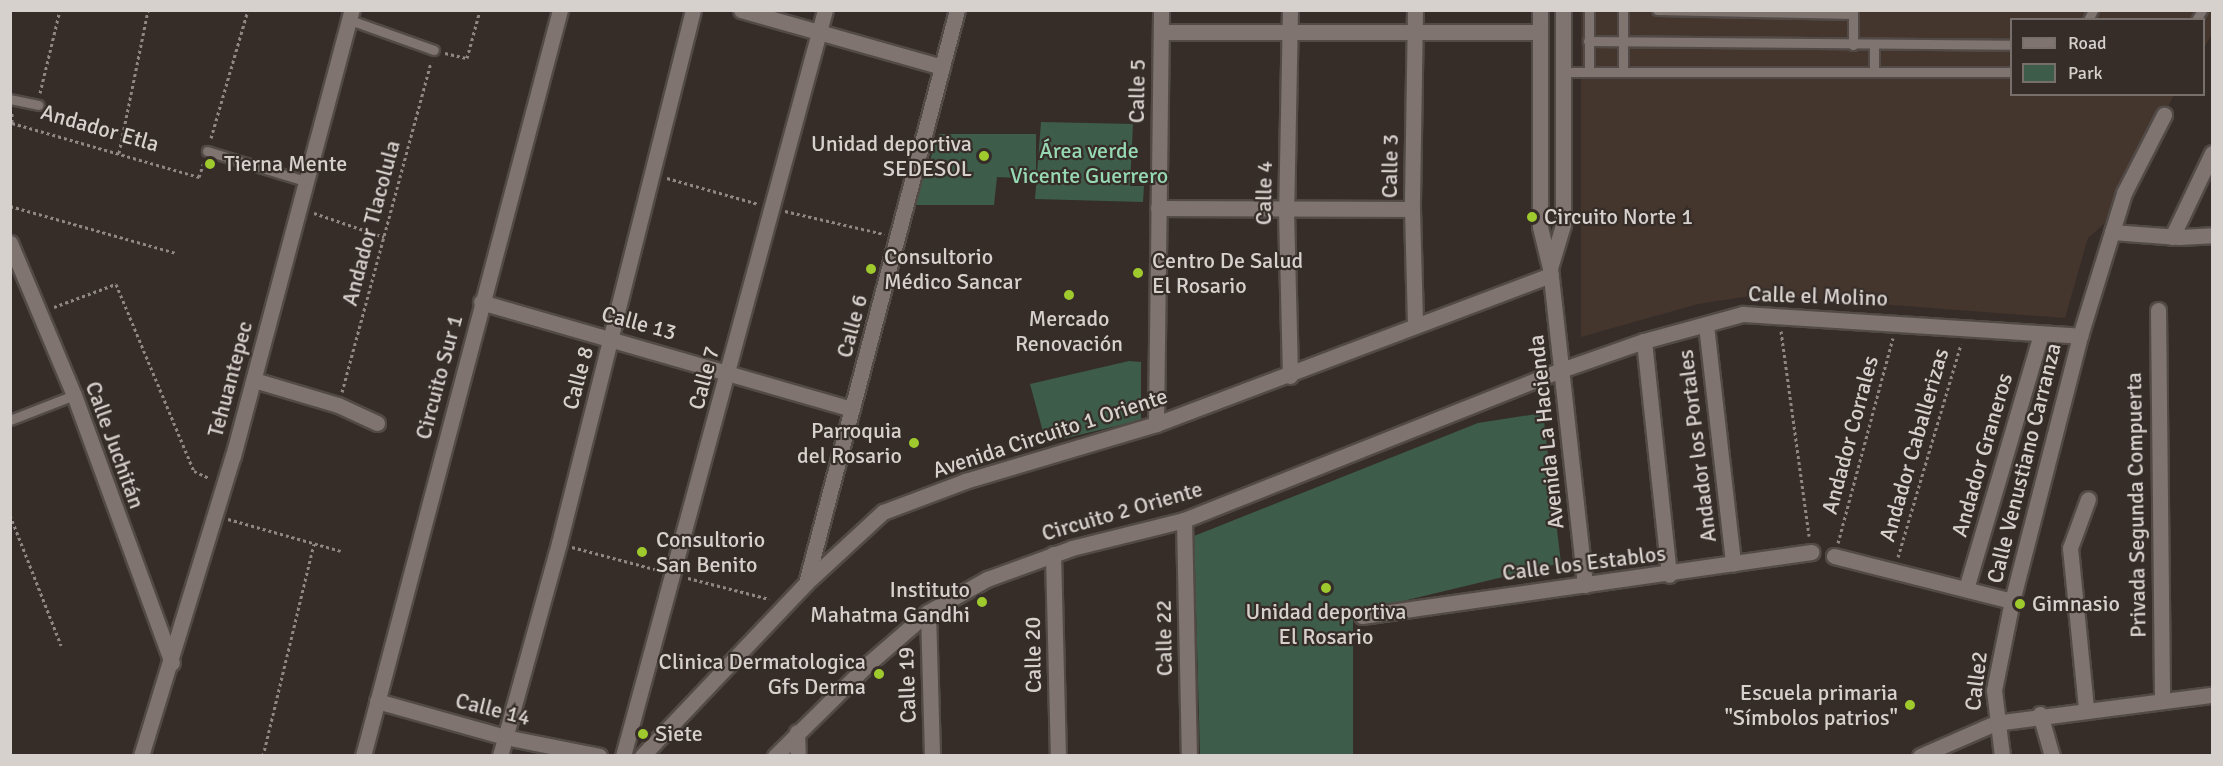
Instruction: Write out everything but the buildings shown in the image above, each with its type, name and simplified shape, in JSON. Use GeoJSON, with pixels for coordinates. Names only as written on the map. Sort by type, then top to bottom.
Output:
{"type":"FeatureCollection","features":[{"type":"Feature","properties":{"kind":"street","name":"Circuito Sur 1"},"geometry":{"type":"LineString","coordinates":[[363,756],[481,302],[560,10]]}},
{"type":"Feature","properties":{"kind":"street","name":"Calle 8"},"geometry":{"type":"LineString","coordinates":[[500,756],[612,338],[693,10]]}},
{"type":"Feature","properties":{"kind":"street"},"geometry":{"type":"LineString","coordinates":[[741,10],[942,67]]}},
{"type":"Feature","properties":{"kind":"street","name":"Calle 7"},"geometry":{"type":"LineString","coordinates":[[623,756],[825,10]]}},
{"type":"Feature","properties":{"kind":"street","name":"Calle 6"},"geometry":{"type":"LineString","coordinates":[[806,583],[957,10]]}},
{"type":"Feature","properties":{"kind":"street","name":"Calle 5"},"geometry":{"type":"LineString","coordinates":[[1156,424],[1161,10]]}},
{"type":"Feature","properties":{"kind":"street","name":"Calle 4"},"geometry":{"type":"LineString","coordinates":[[1290,10],[1286,211],[1290,376]]}},
{"type":"Feature","properties":{"kind":"street","name":"Calle 3"},"geometry":{"type":"LineString","coordinates":[[1415,10],[1412,209],[1415,323]]}},
{"type":"Feature","properties":{"kind":"street","name":"Avenida La Hacienda"},"geometry":{"type":"LineString","coordinates":[[1539,10],[1540,227],[1550,271],[1585,585]]}},
{"type":"Feature","properties":{"kind":"street"},"geometry":{"type":"LineString","coordinates":[[1550,271],[1563,225],[1563,10]]}},
{"type":"Feature","properties":{"kind":"street","name":"Tehuantepec"},"geometry":{"type":"LineString","coordinates":[[141,756],[172,663],[254,380],[298,207],[351,15]]}},
{"type":"Feature","properties":{"kind":"street"},"geometry":{"type":"LineString","coordinates":[[1161,32],[1290,30],[1540,32]]}},
{"type":"Feature","properties":{"kind":"street","name":"Calle Venustiano Carranza"},"geometry":{"type":"LineString","coordinates":[[2012,601],[2080,336],[2124,193],[2164,115]]}},
{"type":"Feature","properties":{"kind":"street"},"geometry":{"type":"LineString","coordinates":[[2172,237],[2212,153]]}},
{"type":"Feature","properties":{"kind":"street"},"geometry":{"type":"LineString","coordinates":[[1158,208],[1286,211],[1412,209]]}},
{"type":"Feature","properties":{"kind":"street"},"geometry":{"type":"LineString","coordinates":[[2112,232],[2127,236],[2212,235]]}},
{"type":"Feature","properties":{"kind":"street","name":"Calle Juchitán"},"geometry":{"type":"LineString","coordinates":[[10,243],[74,395],[172,663]]}},
{"type":"Feature","properties":{"kind":"street","name":"Avenida Circuito 1 Oriente"},"geometry":{"type":"LineString","coordinates":[[642,756],[806,583],[882,512],[965,481],[1156,424],[1290,376],[1415,323],[1550,271]]}},
{"type":"Feature","properties":{"kind":"street","name":"Calle 13"},"geometry":{"type":"LineString","coordinates":[[481,302],[729,371],[852,409]]}},
{"type":"Feature","properties":{"kind":"street","name":"Privada Segunda Compuerta"},"geometry":{"type":"LineString","coordinates":[[2158,310],[2162,700]]}},
{"type":"Feature","properties":{"kind":"street","name":"Calle el Molino"},"geometry":{"type":"LineString","coordinates":[[1561,370],[1644,341],[1743,314],[1897,322],[2080,336]]}},
{"type":"Feature","properties":{"kind":"street","name":"Andador los Portales"},"geometry":{"type":"LineString","coordinates":[[1706,324],[1733,563]]}},
{"type":"Feature","properties":{"kind":"street","name":"Andador Graneros"},"geometry":{"type":"LineString","coordinates":[[1966,589],[2042,334]]}},
{"type":"Feature","properties":{"kind":"street"},"geometry":{"type":"LineString","coordinates":[[1644,341],[1669,575]]}},
{"type":"Feature","properties":{"kind":"street","name":"Circuito 2 Oriente"},"geometry":{"type":"LineString","coordinates":[[775,756],[797,732],[928,612],[987,579],[1053,554],[1184,520],[1561,370]]}},
{"type":"Feature","properties":{"kind":"street"},"geometry":{"type":"LineString","coordinates":[[254,380],[338,405],[377,423]]}},
{"type":"Feature","properties":{"kind":"street"},"geometry":{"type":"LineString","coordinates":[[2086,708],[2070,548],[2088,499]]}},
{"type":"Feature","properties":{"kind":"street","name":"Calle 22"},"geometry":{"type":"LineString","coordinates":[[1184,520],[1189,756]]}},
{"type":"Feature","properties":{"kind":"street","name":"Calle los Establos"},"geometry":{"type":"LineString","coordinates":[[1362,616],[1669,575],[1811,552]]}},
{"type":"Feature","properties":{"kind":"street","name":"Calle 20"},"geometry":{"type":"LineString","coordinates":[[1053,554],[1058,756]]}},
{"type":"Feature","properties":{"kind":"street"},"geometry":{"type":"LineString","coordinates":[[1834,556],[2012,601]]}},
{"type":"Feature","properties":{"kind":"street","name":"Calle2"},"geometry":{"type":"LineString","coordinates":[[1920,756],[1995,723],[1994,690],[2012,601]]}},
{"type":"Feature","properties":{"kind":"street","name":"Calle 19"},"geometry":{"type":"LineString","coordinates":[[928,612],[932,756]]}},
{"type":"Feature","properties":{"kind":"street"},"geometry":{"type":"LineString","coordinates":[[2001,756],[1995,723],[2086,708],[2212,695]]}},
{"type":"Feature","properties":{"kind":"street","name":"Calle 14"},"geometry":{"type":"LineString","coordinates":[[377,701],[505,737],[599,756]]}},
{"type":"Feature","properties":{"kind":"street"},"geometry":{"type":"LineString","coordinates":[[2040,714],[2052,756]]}},
{"type":"Feature","properties":{"kind":"street"},"geometry":{"type":"LineString","coordinates":[[797,732],[798,756]]}},
{"type":"Feature","properties":{"kind":"lane"},"geometry":{"type":"LineString","coordinates":[[1589,10],[1589,72]]}},
{"type":"Feature","properties":{"kind":"lane"},"geometry":{"type":"LineString","coordinates":[[1623,10],[1623,71]]}},
{"type":"Feature","properties":{"kind":"lane"},"geometry":{"type":"LineString","coordinates":[[1657,10],[1852,12],[1853,45]]}},
{"type":"Feature","properties":{"kind":"lane"},"geometry":{"type":"LineString","coordinates":[[351,15],[434,50]]}},
{"type":"Feature","properties":{"kind":"lane"},"geometry":{"type":"LineString","coordinates":[[1588,41],[2010,45]]}},
{"type":"Feature","properties":{"kind":"lane"},"geometry":{"type":"LineString","coordinates":[[1874,45],[1874,72]]}},
{"type":"Feature","properties":{"kind":"lane"},"geometry":{"type":"LineString","coordinates":[[1563,72],[2010,72]]}},
{"type":"Feature","properties":{"kind":"lane","name":"Andador Etla"},"geometry":{"type":"LineString","coordinates":[[12,99],[38,105]]}},
{"type":"Feature","properties":{"kind":"lane"},"geometry":{"type":"LineString","coordinates":[[207,151],[305,181]]}},
{"type":"Feature","properties":{"kind":"lane"},"geometry":{"type":"LineString","coordinates":[[10,420],[74,395]]}},
{"type":"Feature","properties":{"kind":"path"},"geometry":{"type":"LineString","coordinates":[[38,105],[60,10]]}},
{"type":"Feature","properties":{"kind":"path"},"geometry":{"type":"LineString","coordinates":[[119,153],[148,10]]}},
{"type":"Feature","properties":{"kind":"path"},"geometry":{"type":"LineString","coordinates":[[207,151],[248,10]]}},
{"type":"Feature","properties":{"kind":"path"},"geometry":{"type":"LineString","coordinates":[[434,50],[467,58],[480,10]]}},
{"type":"Feature","properties":{"kind":"path","name":"Andador Tlacolula"},"geometry":{"type":"LineString","coordinates":[[338,405],[434,50]]}},
{"type":"Feature","properties":{"kind":"path","name":"Andador Etla"},"geometry":{"type":"LineString","coordinates":[[12,99],[12,123],[199,177],[207,151]]}},
{"type":"Feature","properties":{"kind":"path"},"geometry":{"type":"LineString","coordinates":[[10,206],[176,253]]}},
{"type":"Feature","properties":{"kind":"path"},"geometry":{"type":"LineString","coordinates":[[298,207],[384,237]]}},
{"type":"Feature","properties":{"kind":"path"},"geometry":{"type":"LineString","coordinates":[[39,314],[116,284],[194,471],[224,485]]}},
{"type":"Feature","properties":{"kind":"path"},"geometry":{"type":"LineString","coordinates":[[1779,315],[1811,552]]}},
{"type":"Feature","properties":{"kind":"path","name":"Andador Corrales"},"geometry":{"type":"LineString","coordinates":[[1834,556],[1897,322]]}},
{"type":"Feature","properties":{"kind":"path","name":"Andador Caballerizas"},"geometry":{"type":"LineString","coordinates":[[1894,571],[1966,328]]}},
{"type":"Feature","properties":{"kind":"path"},"geometry":{"type":"LineString","coordinates":[[10,515],[61,645]]}},
{"type":"Feature","properties":{"kind":"path"},"geometry":{"type":"LineString","coordinates":[[215,515],[340,551]]}},
{"type":"Feature","properties":{"kind":"path"},"geometry":{"type":"LineString","coordinates":[[263,756],[314,543]]}},
{"type":"Feature","properties":{"kind":"shaded area"},"geometry":{"type":"Polygon","coordinates":[[[2212,10],[2212,34],[2205,46],[2205,18],[2010,18],[2010,96],[2173,96],[2111,218],[2088,238],[2065,318],[1757,295],[1698,304],[1581,337],[1581,11],[2212,10]]]}},
{"type":"Feature","properties":{"kind":"green space","name":"Área verde Vicente Guerrero"},"geometry":{"type":"Polygon","coordinates":[[[1041,122],[1133,124],[1130,186],[1144,186],[1143,202],[1035,199],[1041,122]]]}},
{"type":"Feature","properties":{"kind":"green space","name":"Unidad deportiva SEDESOL"},"geometry":{"type":"Polygon","coordinates":[[[939,134],[1036,134],[1036,179],[997,177],[994,205],[914,205],[939,134]]]}},
{"type":"Feature","properties":{"kind":"green space"},"geometry":{"type":"Polygon","coordinates":[[[1129,361],[1141,362],[1141,420],[1046,443],[1030,384],[1129,361]]]}},
{"type":"Feature","properties":{"kind":"green space","name":"Unidad deportiva El Rosario"},"geometry":{"type":"Polygon","coordinates":[[[1543,413],[1561,563],[1353,613],[1353,755],[1200,755],[1194,536],[1478,423],[1543,413]]]}},
{"type":"Feature","properties":{"kind":"place","name":"Unidad deportiva SEDESOL"},"geometry":{"type":"Point","coordinates":[984,156]}},
{"type":"Feature","properties":{"kind":"place","name":"Tierna Mente"},"geometry":{"type":"Point","coordinates":[210,164]}},
{"type":"Feature","properties":{"kind":"place","name":"Circuito Norte 1"},"geometry":{"type":"Point","coordinates":[1532,217]}},
{"type":"Feature","properties":{"kind":"place","name":"Consultorio Médico Sancar"},"geometry":{"type":"Point","coordinates":[871,269]}},
{"type":"Feature","properties":{"kind":"place","name":"Centro De Salud El Rosario"},"geometry":{"type":"Point","coordinates":[1138,273]}},
{"type":"Feature","properties":{"kind":"place","name":"Mercado Renovación"},"geometry":{"type":"Point","coordinates":[1069,295]}},
{"type":"Feature","properties":{"kind":"place","name":"Parroquia del Rosario"},"geometry":{"type":"Point","coordinates":[914,443]}},
{"type":"Feature","properties":{"kind":"place","name":"Consultorio San Benito"},"geometry":{"type":"Point","coordinates":[642,552]}},
{"type":"Feature","properties":{"kind":"place","name":"Unidad deportiva El Rosario"},"geometry":{"type":"Point","coordinates":[1326,588]}},
{"type":"Feature","properties":{"kind":"place","name":"Instituto Mahatma Gandhi"},"geometry":{"type":"Point","coordinates":[982,602]}},
{"type":"Feature","properties":{"kind":"place","name":"Gimnasio"},"geometry":{"type":"Point","coordinates":[2020,604]}},
{"type":"Feature","properties":{"kind":"place","name":"Clinica Dermatologica Gfs Derma"},"geometry":{"type":"Point","coordinates":[879,674]}},
{"type":"Feature","properties":{"kind":"place","name":"Escuela primaria \"Símbolos patrios\""},"geometry":{"type":"Point","coordinates":[1910,705]}},
{"type":"Feature","properties":{"kind":"place","name":"Siete"},"geometry":{"type":"Point","coordinates":[643,734]}}]}
